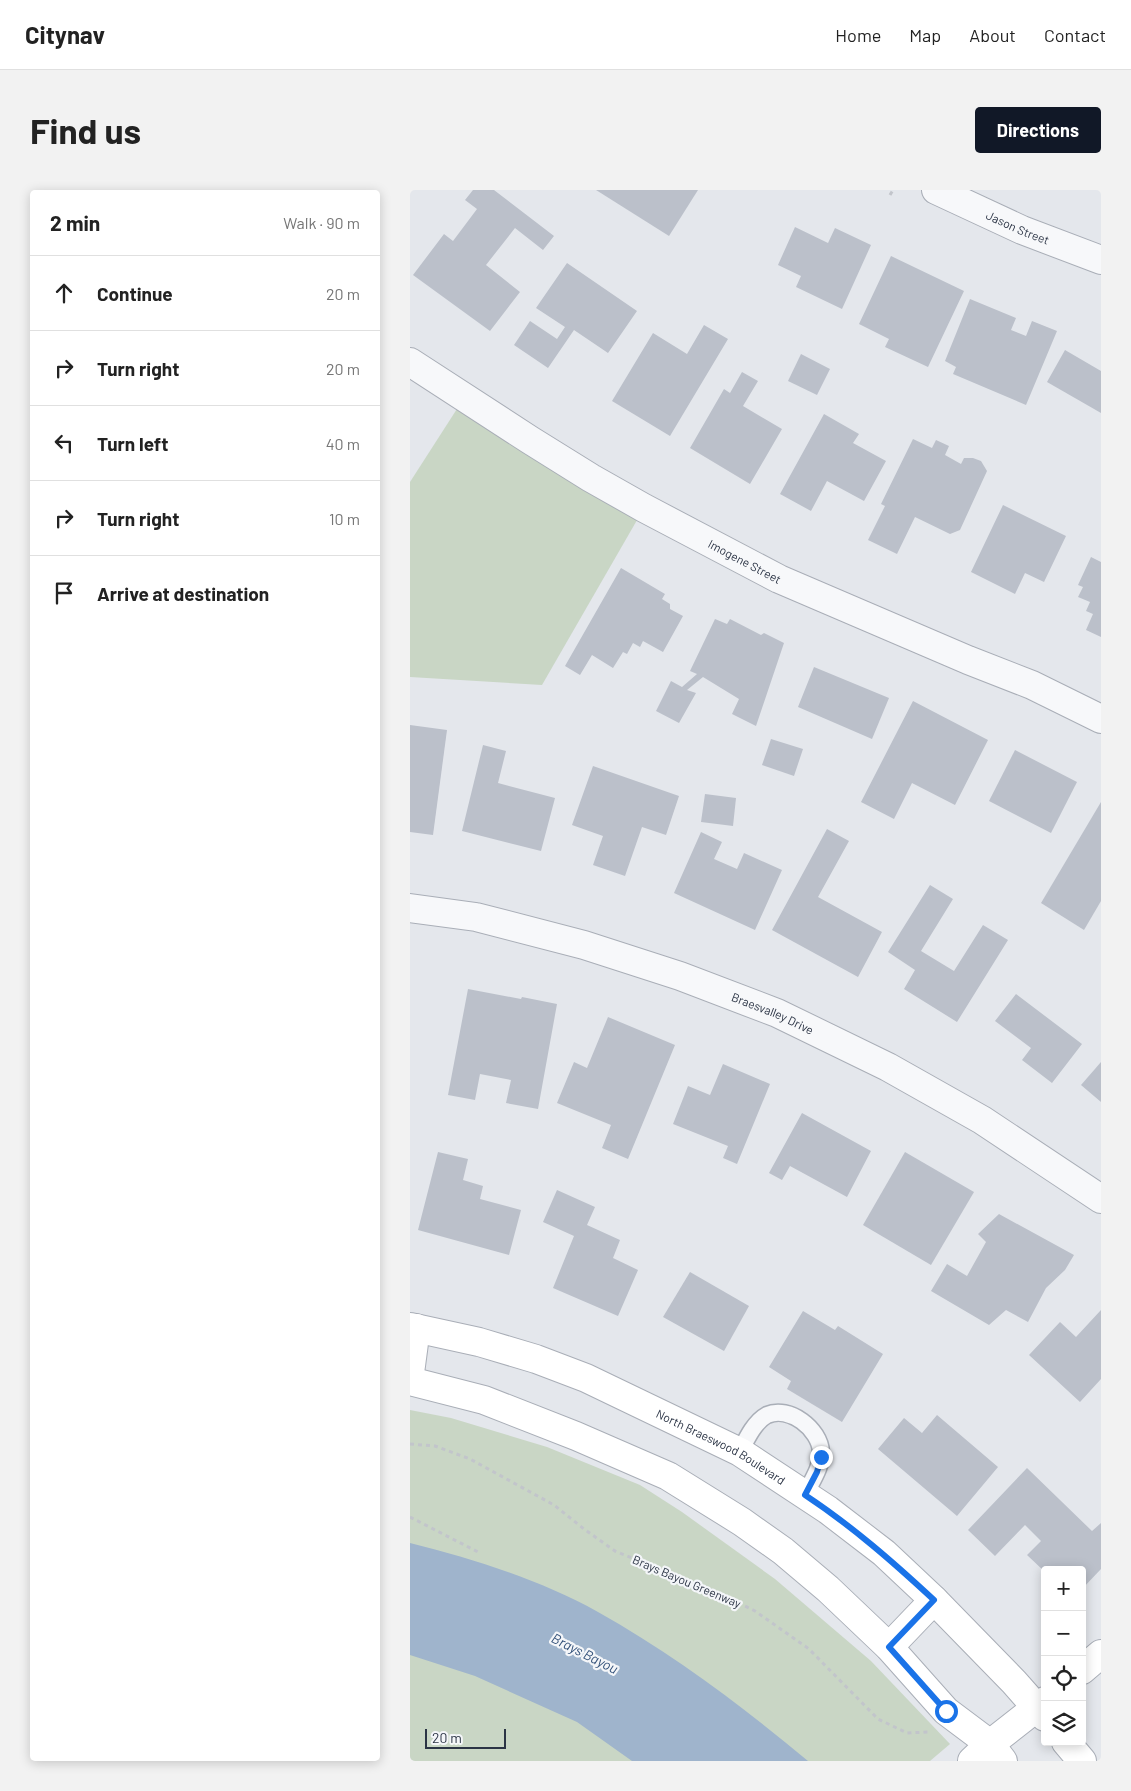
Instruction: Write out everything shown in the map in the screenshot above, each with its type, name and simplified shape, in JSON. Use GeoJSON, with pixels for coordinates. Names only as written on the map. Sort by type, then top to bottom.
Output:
{"type":"FeatureCollection","features":[{"type":"Feature","properties":{"kind":"main road"},"geometry":{"type":"LineString","coordinates":[[410,1373],[413,1327]]}},
{"type":"Feature","properties":{"kind":"main road","name":"North Braeswood Boulevard"},"geometry":{"type":"LineString","coordinates":[[413,1327],[480,1342],[536,1359],[586,1378],[740,1452],[828,1510],[884,1553],[934,1600],[1041,1708]]}},
{"type":"Feature","properties":{"kind":"main road"},"geometry":{"type":"LineString","coordinates":[[410,1381],[484,1400],[576,1436],[668,1476],[742,1522],[783,1551],[828,1589],[889,1647],[988,1755],[1041,1710]]}},
{"type":"Feature","properties":{"kind":"main road"},"geometry":{"type":"LineString","coordinates":[[889,1647],[934,1600]]}},
{"type":"Feature","properties":{"kind":"main road"},"geometry":{"type":"LineString","coordinates":[[1086,1667],[1101,1654]]}},
{"type":"Feature","properties":{"kind":"main road"},"geometry":{"type":"LineString","coordinates":[[1069,1746],[1082,1761]]}},
{"type":"Feature","properties":{"kind":"street","name":"Jason Street"},"geometry":{"type":"LineString","coordinates":[[936,190],[1022,230],[1101,260]]}},
{"type":"Feature","properties":{"kind":"street","name":"Imogene Street"},"geometry":{"type":"LineString","coordinates":[[410,362],[591,478],[779,579],[968,660],[1032,685],[1101,719]]}},
{"type":"Feature","properties":{"kind":"street","name":"Braesvalley Drive"},"geometry":{"type":"LineString","coordinates":[[410,908],[476,918],[584,945],[680,976],[777,1013],[888,1067],[982,1120],[1101,1199]]}},
{"type":"Feature","properties":{"kind":"lane"},"geometry":{"type":"LineString","coordinates":[[740,1452],[756,1425],[766,1416],[775,1413],[796,1417],[818,1439],[821,1450],[817,1472],[805,1495]]}},
{"type":"Feature","properties":{"kind":"path"},"geometry":{"type":"LineString","coordinates":[[890,195],[893,190]]}},
{"type":"Feature","properties":{"kind":"path","name":"Brays Bayou Greenway"},"geometry":{"type":"LineString","coordinates":[[410,1444],[435,1446],[470,1459],[554,1505],[584,1529],[615,1550],[721,1594],[755,1611],[809,1649],[878,1719],[906,1733],[933,1731]]}},
{"type":"Feature","properties":{"kind":"path"},"geometry":{"type":"LineString","coordinates":[[410,1517],[478,1552]]}},
{"type":"Feature","properties":{"kind":"green space"},"geometry":{"type":"Polygon","coordinates":[[[464,398],[644,508],[542,685],[410,677],[410,482],[464,398]]]}},
{"type":"Feature","properties":{"kind":"green space"},"geometry":{"type":"Polygon","coordinates":[[[410,1410],[451,1418],[547,1447],[640,1485],[682,1512],[775,1579],[871,1661],[950,1744],[930,1761],[410,1761],[410,1410]]]}},
{"type":"Feature","properties":{"kind":"water","name":"Brays Bayou"},"geometry":{"type":"Polygon","coordinates":[[[410,1543],[458,1556],[530,1580],[598,1612],[680,1663],[758,1720],[808,1761],[632,1761],[577,1722],[475,1676],[410,1655],[410,1543]]]}},
{"type":"Feature","properties":{"kind":"building"},"geometry":{"type":"Polygon","coordinates":[[[473,190],[494,190],[554,236],[543,250],[515,228],[486,265],[520,292],[490,331],[413,275],[444,234],[453,241],[477,209],[465,200],[473,190]]]}},
{"type":"Feature","properties":{"kind":"building"},"geometry":{"type":"Polygon","coordinates":[[[596,190],[698,190],[669,236],[596,190]]]}},
{"type":"Feature","properties":{"kind":"building"},"geometry":{"type":"Polygon","coordinates":[[[795,227],[828,243],[835,228],[871,245],[842,309],[796,287],[801,276],[778,265],[795,227]]]}},
{"type":"Feature","properties":{"kind":"building"},"geometry":{"type":"Polygon","coordinates":[[[891,256],[964,291],[928,367],[885,347],[889,339],[859,324],[891,256]]]}},
{"type":"Feature","properties":{"kind":"building"},"geometry":{"type":"Polygon","coordinates":[[[567,263],[637,311],[608,353],[574,330],[548,368],[514,345],[530,321],[557,339],[565,327],[536,308],[567,263]]]}},
{"type":"Feature","properties":{"kind":"building"},"geometry":{"type":"Polygon","coordinates":[[[970,299],[1016,318],[1011,330],[1026,336],[1032,321],[1057,331],[1026,405],[953,374],[956,367],[945,361],[970,299]]]}},
{"type":"Feature","properties":{"kind":"building"},"geometry":{"type":"Polygon","coordinates":[[[704,325],[728,339],[670,436],[612,401],[653,333],[687,354],[704,325]]]}},
{"type":"Feature","properties":{"kind":"building"},"geometry":{"type":"Polygon","coordinates":[[[1065,350],[1101,371],[1101,413],[1047,382],[1065,350]]]}},
{"type":"Feature","properties":{"kind":"building"},"geometry":{"type":"Polygon","coordinates":[[[801,354],[830,369],[817,395],[788,381],[801,354]]]}},
{"type":"Feature","properties":{"kind":"building"},"geometry":{"type":"Polygon","coordinates":[[[742,372],[758,381],[743,406],[782,429],[750,484],[690,448],[724,389],[730,393],[742,372]]]}},
{"type":"Feature","properties":{"kind":"building"},"geometry":{"type":"Polygon","coordinates":[[[824,414],[859,434],[853,443],[886,461],[864,501],[827,481],[811,511],[780,494],[824,414]]]}},
{"type":"Feature","properties":{"kind":"building"},"geometry":{"type":"Polygon","coordinates":[[[913,439],[932,448],[936,440],[949,446],[945,455],[961,464],[964,458],[973,458],[981,461],[987,471],[960,530],[950,534],[915,517],[897,554],[868,540],[885,506],[881,504],[913,439]]]}},
{"type":"Feature","properties":{"kind":"building"},"geometry":{"type":"Polygon","coordinates":[[[1003,505],[1066,536],[1044,582],[1025,573],[1015,594],[971,572],[1003,505]]]}},
{"type":"Feature","properties":{"kind":"building"},"geometry":{"type":"Polygon","coordinates":[[[1091,557],[1101,562],[1101,637],[1086,630],[1093,614],[1086,611],[1090,602],[1078,597],[1083,587],[1078,585],[1091,557]]]}},
{"type":"Feature","properties":{"kind":"building"},"geometry":{"type":"Polygon","coordinates":[[[621,568],[665,594],[662,599],[670,604],[670,609],[683,616],[663,652],[643,641],[640,647],[633,643],[627,654],[623,652],[613,668],[592,655],[580,675],[565,666],[621,568]]]}},
{"type":"Feature","properties":{"kind":"building"},"geometry":{"type":"Polygon","coordinates":[[[715,619],[727,624],[730,619],[761,635],[764,633],[784,643],[756,726],[732,714],[739,699],[703,677],[687,690],[696,693],[679,723],[656,711],[671,681],[682,687],[697,674],[690,671],[715,619]]]}},
{"type":"Feature","properties":{"kind":"building"},"geometry":{"type":"Polygon","coordinates":[[[814,667],[889,698],[872,739],[798,707],[814,667]]]}},
{"type":"Feature","properties":{"kind":"building"},"geometry":{"type":"Polygon","coordinates":[[[913,701],[988,740],[955,805],[912,783],[894,819],[861,802],[913,701]]]}},
{"type":"Feature","properties":{"kind":"building"},"geometry":{"type":"Polygon","coordinates":[[[410,725],[447,730],[433,835],[410,832],[410,725]]]}},
{"type":"Feature","properties":{"kind":"building"},"geometry":{"type":"Polygon","coordinates":[[[771,739],[803,749],[794,776],[762,765],[771,739]]]}},
{"type":"Feature","properties":{"kind":"building"},"geometry":{"type":"Polygon","coordinates":[[[483,745],[506,751],[498,783],[555,798],[541,851],[462,831],[483,745]]]}},
{"type":"Feature","properties":{"kind":"building"},"geometry":{"type":"Polygon","coordinates":[[[1015,750],[1077,782],[1051,833],[989,801],[1015,750]]]}},
{"type":"Feature","properties":{"kind":"building"},"geometry":{"type":"Polygon","coordinates":[[[593,766],[679,796],[666,835],[642,827],[625,876],[593,865],[603,836],[572,825],[593,766]]]}},
{"type":"Feature","properties":{"kind":"building"},"geometry":{"type":"Polygon","coordinates":[[[705,794],[736,798],[733,826],[701,822],[705,794]]]}},
{"type":"Feature","properties":{"kind":"building"},"geometry":{"type":"Polygon","coordinates":[[[1101,802],[1101,901],[1084,930],[1041,903],[1101,802]]]}},
{"type":"Feature","properties":{"kind":"building"},"geometry":{"type":"Polygon","coordinates":[[[827,829],[849,841],[818,897],[882,932],[858,977],[772,930],[827,829]]]}},
{"type":"Feature","properties":{"kind":"building"},"geometry":{"type":"Polygon","coordinates":[[[701,832],[722,842],[714,859],[737,869],[744,853],[782,870],[755,930],[674,893],[701,832]]]}},
{"type":"Feature","properties":{"kind":"building"},"geometry":{"type":"Polygon","coordinates":[[[930,885],[953,899],[921,951],[954,971],[983,925],[1008,940],[957,1022],[904,989],[915,970],[888,952],[930,885]]]}},
{"type":"Feature","properties":{"kind":"building"},"geometry":{"type":"Polygon","coordinates":[[[468,989],[557,1004],[538,1109],[506,1103],[511,1080],[480,1074],[475,1100],[448,1095],[468,989]]]}},
{"type":"Feature","properties":{"kind":"building"},"geometry":{"type":"Polygon","coordinates":[[[1016,994],[1082,1044],[1052,1083],[1022,1060],[1031,1048],[995,1021],[1016,994]]]}},
{"type":"Feature","properties":{"kind":"building"},"geometry":{"type":"Polygon","coordinates":[[[608,1017],[675,1045],[628,1159],[602,1148],[611,1125],[557,1103],[574,1062],[587,1068],[608,1017]]]}},
{"type":"Feature","properties":{"kind":"building"},"geometry":{"type":"Polygon","coordinates":[[[1101,1062],[1101,1102],[1081,1085],[1101,1062]]]}},
{"type":"Feature","properties":{"kind":"building"},"geometry":{"type":"Polygon","coordinates":[[[723,1064],[770,1084],[737,1164],[723,1158],[728,1146],[673,1124],[688,1086],[710,1095],[723,1064]]]}},
{"type":"Feature","properties":{"kind":"building"},"geometry":{"type":"Polygon","coordinates":[[[802,1113],[871,1151],[847,1197],[790,1166],[782,1180],[769,1173],[802,1113]]]}},
{"type":"Feature","properties":{"kind":"building"},"geometry":{"type":"Polygon","coordinates":[[[438,1152],[468,1159],[463,1180],[483,1186],[480,1199],[521,1210],[509,1255],[418,1230],[438,1152]]]}},
{"type":"Feature","properties":{"kind":"building"},"geometry":{"type":"Polygon","coordinates":[[[905,1152],[974,1192],[931,1265],[863,1225],[905,1152]]]}},
{"type":"Feature","properties":{"kind":"building"},"geometry":{"type":"Polygon","coordinates":[[[557,1190],[595,1207],[587,1225],[620,1240],[613,1258],[638,1270],[618,1316],[553,1288],[574,1236],[543,1222],[557,1190]]]}},
{"type":"Feature","properties":{"kind":"building"},"geometry":{"type":"Polygon","coordinates":[[[999,1214],[1074,1255],[1065,1270],[1046,1288],[1028,1322],[1006,1310],[989,1325],[931,1291],[947,1264],[967,1276],[986,1242],[978,1234],[999,1214]]]}},
{"type":"Feature","properties":{"kind":"building"},"geometry":{"type":"Polygon","coordinates":[[[690,1272],[749,1306],[724,1351],[663,1317],[690,1272]]]}},
{"type":"Feature","properties":{"kind":"building"},"geometry":{"type":"Polygon","coordinates":[[[1101,1310],[1101,1379],[1080,1402],[1029,1355],[1060,1322],[1076,1337],[1101,1310]]]}},
{"type":"Feature","properties":{"kind":"building"},"geometry":{"type":"Polygon","coordinates":[[[803,1311],[835,1330],[838,1326],[883,1354],[842,1422],[787,1389],[791,1381],[769,1367],[803,1311]]]}},
{"type":"Feature","properties":{"kind":"building"},"geometry":{"type":"Polygon","coordinates":[[[937,1415],[998,1467],[957,1516],[878,1449],[904,1418],[922,1433],[937,1415]]]}},
{"type":"Feature","properties":{"kind":"building"},"geometry":{"type":"Polygon","coordinates":[[[1027,1468],[1092,1531],[1101,1523],[1101,1569],[1086,1585],[1086,1566],[1041,1566],[1041,1568],[1027,1555],[1041,1541],[1025,1525],[995,1556],[968,1530],[1027,1468]]]}},
{"type":"Feature","properties":{"kind":"route"},"geometry":{"type":"LineString","coordinates":[[821,1457],[817,1472],[805,1495],[828,1510],[884,1553],[934,1600],[889,1647],[946,1711]]}}]}
